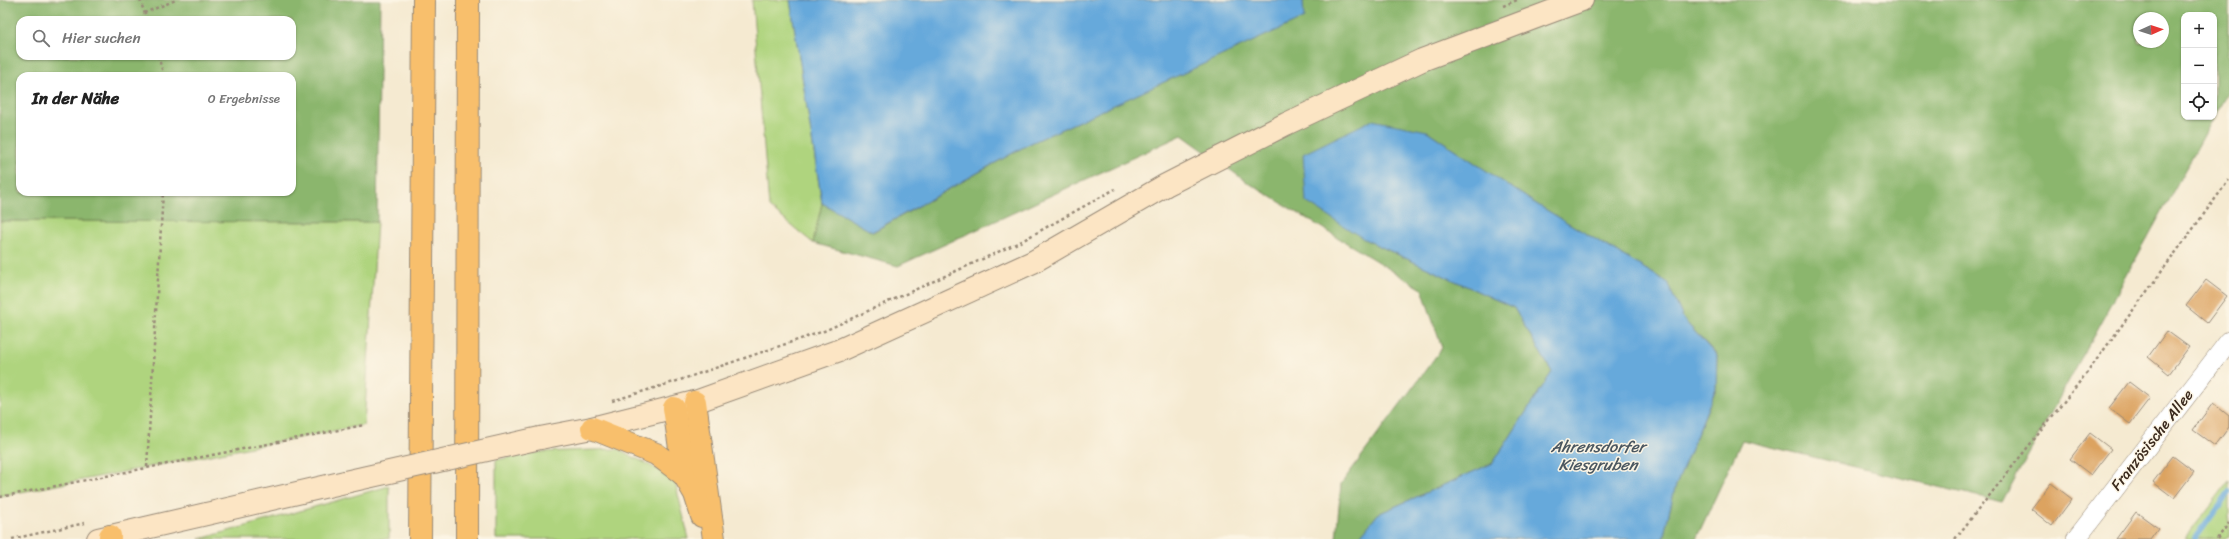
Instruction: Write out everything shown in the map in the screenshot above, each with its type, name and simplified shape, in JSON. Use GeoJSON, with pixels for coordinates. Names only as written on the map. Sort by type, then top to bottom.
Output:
{"type":"FeatureCollection","features":[{"type":"Feature","properties":{"kind":"highway"},"geometry":{"type":"LineString","coordinates":[[420,539],[424,0]]}},
{"type":"Feature","properties":{"kind":"highway"},"geometry":{"type":"LineString","coordinates":[[467,539],[468,0]]}},
{"type":"Feature","properties":{"kind":"highway"},"geometry":{"type":"LineString","coordinates":[[696,402],[714,539]]}},
{"type":"Feature","properties":{"kind":"highway"},"geometry":{"type":"LineString","coordinates":[[674,408],[684,475],[695,494],[710,539]]}},
{"type":"Feature","properties":{"kind":"highway"},"geometry":{"type":"LineString","coordinates":[[592,428],[656,454],[684,475]]}},
{"type":"Feature","properties":{"kind":"main road"},"geometry":{"type":"LineString","coordinates":[[106,538],[345,482],[540,438],[592,428],[674,408],[696,402],[840,350],[1033,262],[1166,185],[1336,100],[1422,60],[1582,0]]}},
{"type":"Feature","properties":{"kind":"street","name":"Französische Allee"},"geometry":{"type":"LineString","coordinates":[[2076,539],[2229,341]]}},
{"type":"Feature","properties":{"kind":"path"},"geometry":{"type":"LineString","coordinates":[[140,0],[145,16]]}},
{"type":"Feature","properties":{"kind":"path"},"geometry":{"type":"LineString","coordinates":[[144,13],[176,0]]}},
{"type":"Feature","properties":{"kind":"path"},"geometry":{"type":"LineString","coordinates":[[1502,7],[1517,0]]}},
{"type":"Feature","properties":{"kind":"path"},"geometry":{"type":"LineString","coordinates":[[159,60],[163,72]]}},
{"type":"Feature","properties":{"kind":"path"},"geometry":{"type":"LineString","coordinates":[[1955,539],[2089,370],[2229,180]]}},
{"type":"Feature","properties":{"kind":"path"},"geometry":{"type":"LineString","coordinates":[[611,401],[677,381],[824,331],[1020,242],[1118,188]]}},
{"type":"Feature","properties":{"kind":"path"},"geometry":{"type":"LineString","coordinates":[[147,467],[163,196]]}},
{"type":"Feature","properties":{"kind":"path"},"geometry":{"type":"LineString","coordinates":[[0,497],[364,425]]}},
{"type":"Feature","properties":{"kind":"path"},"geometry":{"type":"LineString","coordinates":[[2216,539],[2229,523]]}},
{"type":"Feature","properties":{"kind":"green space"},"geometry":{"type":"Polygon","coordinates":[[[0,0],[380,0],[377,222],[0,221],[0,0]]]}},
{"type":"Feature","properties":{"kind":"green space"},"geometry":{"type":"Polygon","coordinates":[[[752,0],[790,0],[822,203],[813,243],[769,207],[752,0]]]}},
{"type":"Feature","properties":{"kind":"green space"},"geometry":{"type":"Polygon","coordinates":[[[1303,0],[2229,0],[2229,90],[2217,112],[2217,12],[2181,12],[2181,120],[2212,120],[2002,502],[1742,440],[1696,539],[1663,539],[1675,488],[1716,389],[1717,355],[1684,320],[1667,282],[1533,202],[1427,131],[1364,239],[1514,308],[1552,372],[1493,463],[1378,514],[1358,539],[1336,539],[1341,484],[1442,348],[1422,289],[1247,182],[1182,135],[898,266],[813,243],[822,203],[873,232],[1029,144],[1303,18],[1303,0]]]}},
{"type":"Feature","properties":{"kind":"green space"},"geometry":{"type":"Polygon","coordinates":[[[0,221],[377,222],[364,425],[0,496],[0,221]]]}},
{"type":"Feature","properties":{"kind":"green space"},"geometry":{"type":"Polygon","coordinates":[[[618,449],[674,478],[689,539],[496,539],[496,460],[540,452],[618,449]]]}},
{"type":"Feature","properties":{"kind":"green space"},"geometry":{"type":"Polygon","coordinates":[[[2229,481],[2229,536],[2226,539],[2185,539],[2229,481]]]}},
{"type":"Feature","properties":{"kind":"green space"},"geometry":{"type":"Polygon","coordinates":[[[389,486],[389,539],[200,539],[389,486]]]}},
{"type":"Feature","properties":{"kind":"water"},"geometry":{"type":"Polygon","coordinates":[[[790,0],[1303,0],[1304,18],[1029,144],[872,232],[822,203],[790,0]]]}},
{"type":"Feature","properties":{"kind":"water","name":"Ahrensdorfer Kiesgruben"},"geometry":{"type":"Polygon","coordinates":[[[1372,120],[1427,131],[1533,202],[1667,282],[1684,320],[1717,356],[1716,388],[1675,488],[1663,539],[1358,539],[1378,514],[1493,463],[1552,372],[1514,308],[1364,239],[1306,202],[1303,154],[1372,120]]]}},
{"type":"Feature","properties":{"kind":"building"},"geometry":{"type":"Polygon","coordinates":[[[2206,280],[2227,296],[2207,323],[2186,306],[2206,280]]]}},
{"type":"Feature","properties":{"kind":"building"},"geometry":{"type":"Polygon","coordinates":[[[2167,331],[2189,347],[2169,374],[2148,357],[2167,331]]]}},
{"type":"Feature","properties":{"kind":"building"},"geometry":{"type":"Polygon","coordinates":[[[2129,382],[2150,398],[2130,424],[2109,408],[2129,382]]]}},
{"type":"Feature","properties":{"kind":"building"},"geometry":{"type":"Polygon","coordinates":[[[2213,403],[2229,416],[2229,427],[2215,446],[2193,430],[2213,403]]]}},
{"type":"Feature","properties":{"kind":"building"},"geometry":{"type":"Polygon","coordinates":[[[2090,433],[2111,449],[2091,475],[2070,459],[2090,433]]]}},
{"type":"Feature","properties":{"kind":"building"},"geometry":{"type":"Polygon","coordinates":[[[2173,456],[2194,472],[2174,498],[2153,482],[2173,456]]]}},
{"type":"Feature","properties":{"kind":"building"},"geometry":{"type":"Polygon","coordinates":[[[2051,483],[2072,499],[2052,526],[2031,509],[2051,483]]]}},
{"type":"Feature","properties":{"kind":"building"},"geometry":{"type":"Polygon","coordinates":[[[2136,512],[2158,528],[2150,539],[2116,539],[2136,512]]]}},
{"type":"Feature","properties":{"kind":"waterway"},"geometry":{"type":"LineString","coordinates":[[2195,539],[2229,492]]}}]}
